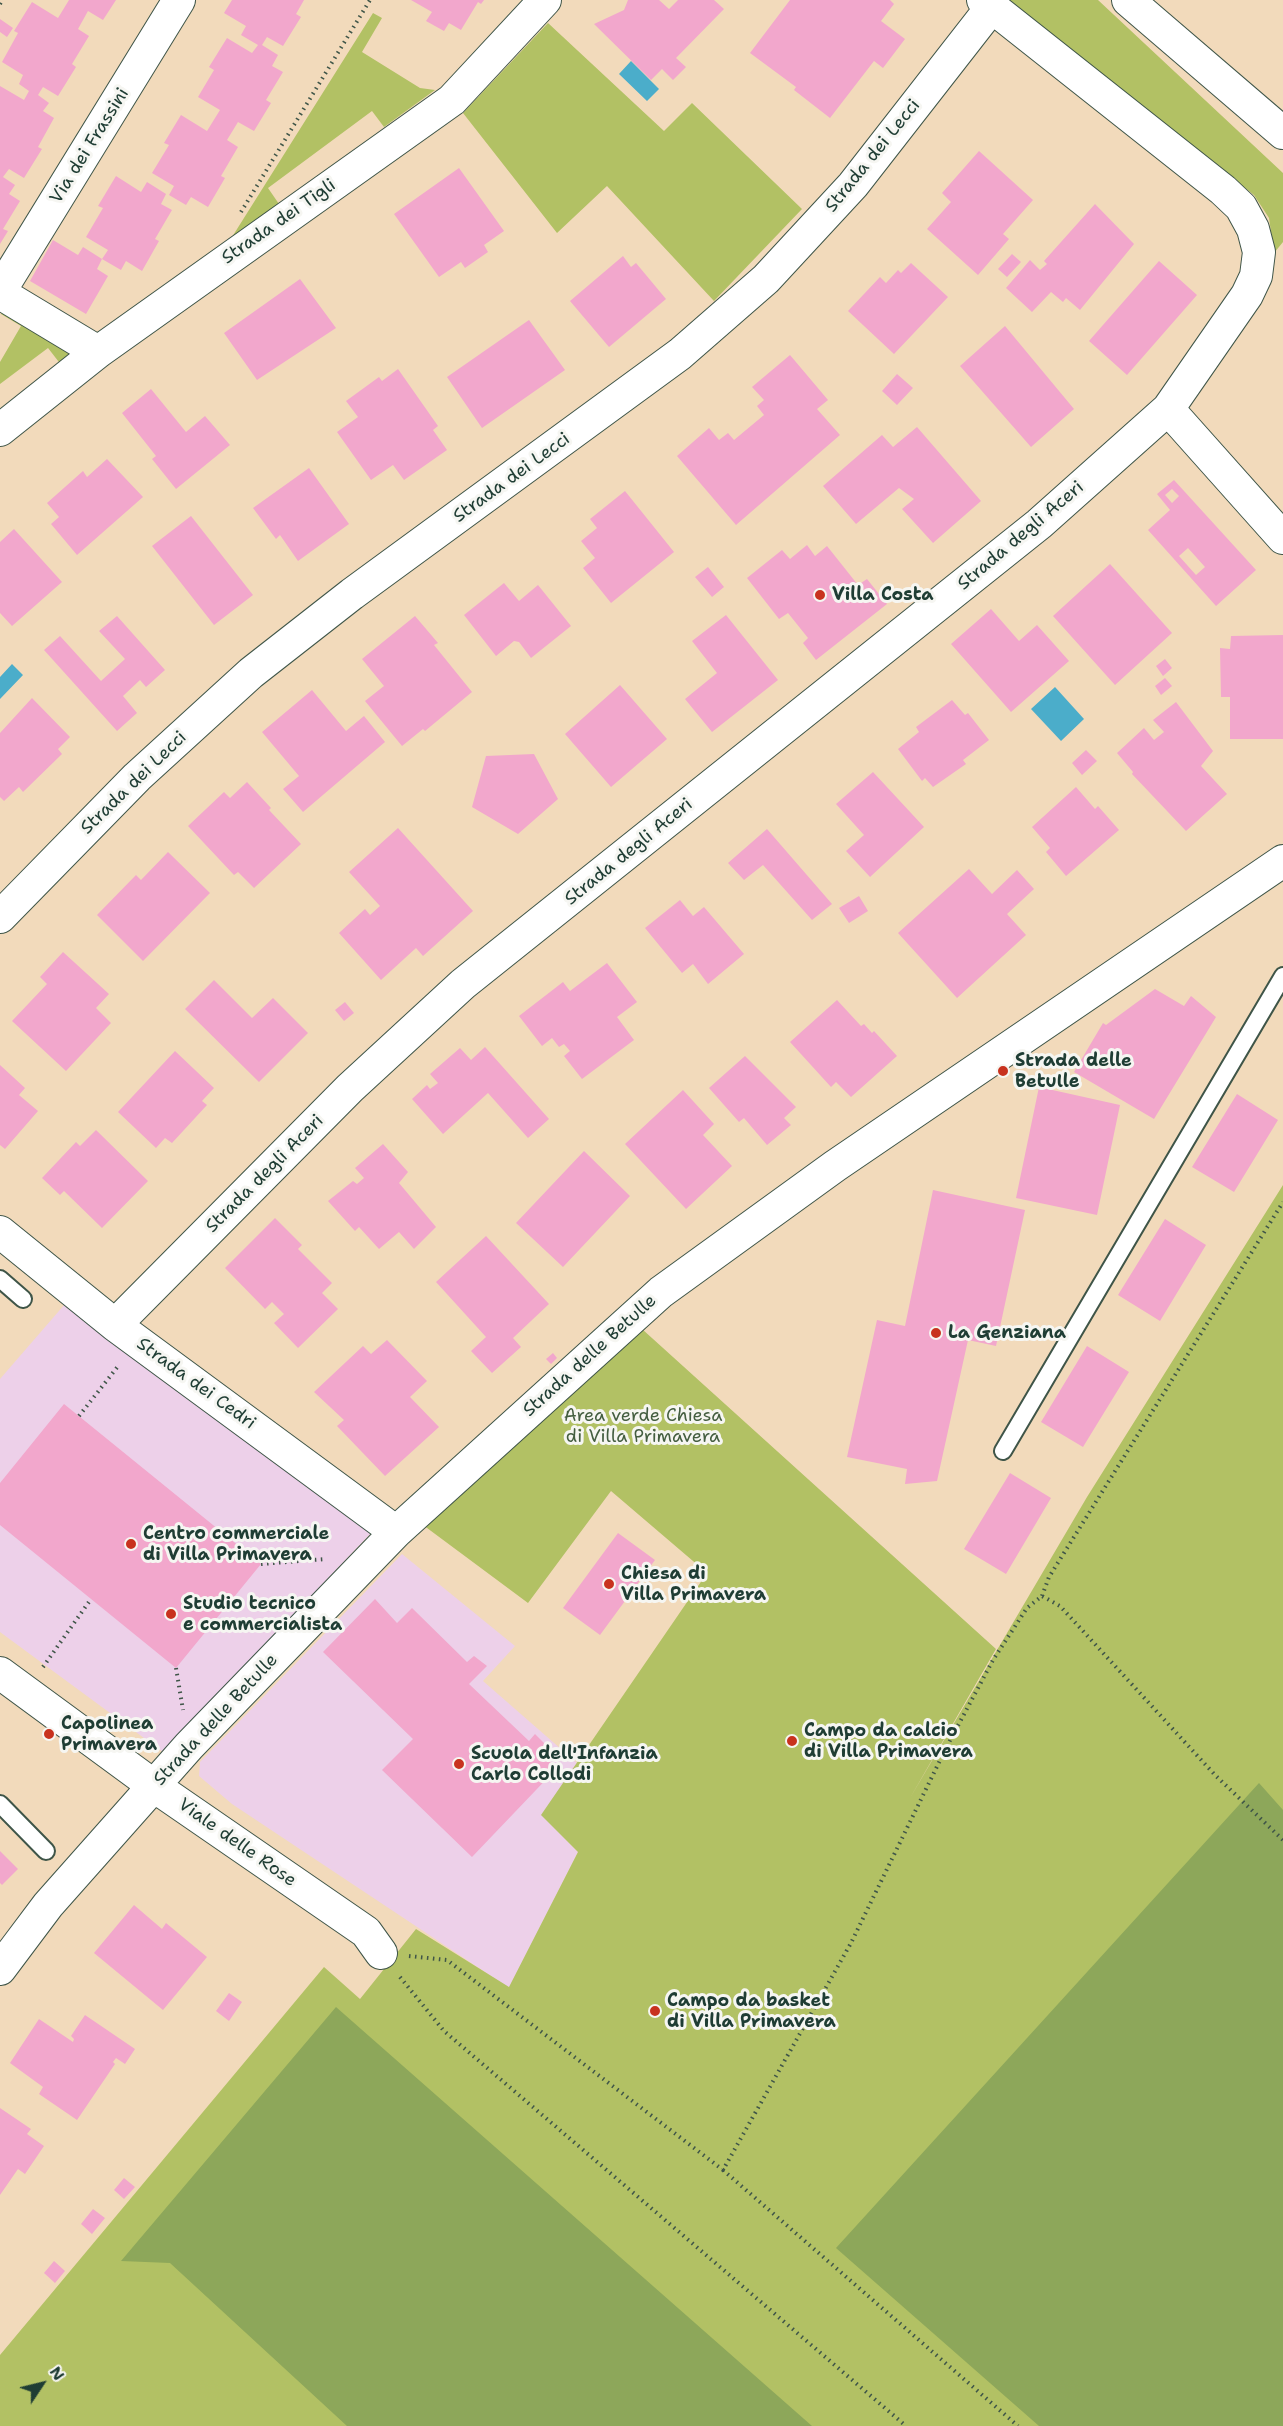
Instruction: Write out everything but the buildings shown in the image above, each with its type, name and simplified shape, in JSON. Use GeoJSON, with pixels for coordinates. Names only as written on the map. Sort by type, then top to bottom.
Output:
{"type":"FeatureCollection","features":[{"type":"Feature","properties":{"kind":"street","name":"Via dei Frassini"},"geometry":{"type":"LineString","coordinates":[[0,292],[179,0]]}},
{"type":"Feature","properties":{"kind":"street","name":"Strada dei Tigli"},"geometry":{"type":"LineString","coordinates":[[0,430],[98,352],[452,100],[545,0]]}},
{"type":"Feature","properties":{"kind":"street"},"geometry":{"type":"LineString","coordinates":[[1128,0],[1283,133]]}},
{"type":"Feature","properties":{"kind":"street","name":"Strada degli Aceri"},"geometry":{"type":"LineString","coordinates":[[115,1325],[350,1088],[463,984],[1039,524],[1168,409],[1247,295],[1256,276],[1259,252],[1253,229],[1241,207],[1223,190],[987,4]]}},
{"type":"Feature","properties":{"kind":"street","name":"Strada dei Lecci"},"geometry":{"type":"LineString","coordinates":[[0,917],[137,777],[251,673],[352,594],[681,354],[766,279],[853,185],[987,4]]}},
{"type":"Feature","properties":{"kind":"street"},"geometry":{"type":"LineString","coordinates":[[0,292],[98,352]]}},
{"type":"Feature","properties":{"kind":"street"},"geometry":{"type":"LineString","coordinates":[[1168,409],[1283,538]]}},
{"type":"Feature","properties":{"kind":"street","name":"Strada delle Betulle"},"geometry":{"type":"LineString","coordinates":[[0,1969],[48,1905],[154,1786],[396,1532],[662,1292],[835,1166],[1283,861]]}},
{"type":"Feature","properties":{"kind":"street","name":"Strada dei Cedri"},"geometry":{"type":"LineString","coordinates":[[0,1232],[115,1325],[396,1532]]}},
{"type":"Feature","properties":{"kind":"street","name":"Viale delle Rose"},"geometry":{"type":"LineString","coordinates":[[0,1673],[154,1786],[366,1932],[381,1953]]}},
{"type":"Feature","properties":{"kind":"lane"},"geometry":{"type":"LineString","coordinates":[[1003,1451],[1283,976]]}},
{"type":"Feature","properties":{"kind":"lane"},"geometry":{"type":"LineString","coordinates":[[0,1279],[23,1299]]}},
{"type":"Feature","properties":{"kind":"lane"},"geometry":{"type":"LineString","coordinates":[[0,1804],[46,1851]]}},
{"type":"Feature","properties":{"kind":"path"},"geometry":{"type":"LineString","coordinates":[[236,219],[370,0]]}},
{"type":"Feature","properties":{"kind":"path"},"geometry":{"type":"LineString","coordinates":[[723,2170],[851,1943],[946,1748],[993,1660],[1027,1608],[1042,1596],[1049,1577],[1283,1202]]}},
{"type":"Feature","properties":{"kind":"path"},"geometry":{"type":"LineString","coordinates":[[79,1416],[121,1363]]}},
{"type":"Feature","properties":{"kind":"path"},"geometry":{"type":"LineString","coordinates":[[261,1563],[329,1559]]}},
{"type":"Feature","properties":{"kind":"path"},"geometry":{"type":"LineString","coordinates":[[1042,1596],[1060,1606],[1215,1775],[1283,1840]]}},
{"type":"Feature","properties":{"kind":"path"},"geometry":{"type":"LineString","coordinates":[[25,1693],[91,1599]]}},
{"type":"Feature","properties":{"kind":"path"},"geometry":{"type":"LineString","coordinates":[[381,1953],[447,1960],[723,2170],[1018,2426]]}},
{"type":"Feature","properties":{"kind":"path"},"geometry":{"type":"LineString","coordinates":[[381,1953],[444,2031],[906,2426]]}},
{"type":"Feature","properties":{"kind":"shaded area"},"geometry":{"type":"Polygon","coordinates":[[[65,1304],[373,1531],[163,1752],[0,1632],[0,1379],[65,1304]]]}},
{"type":"Feature","properties":{"kind":"shaded area"},"geometry":{"type":"Polygon","coordinates":[[[402,1554],[515,1646],[483,1681],[577,1763],[542,1815],[578,1852],[509,1988],[232,1804],[199,1776],[200,1762],[402,1554]]]}},
{"type":"Feature","properties":{"kind":"green space"},"geometry":{"type":"Polygon","coordinates":[[[1005,0],[1098,0],[1283,173],[1283,242],[1274,253],[1269,218],[1254,195],[1005,0]]]}},
{"type":"Feature","properties":{"kind":"green space"},"geometry":{"type":"Polygon","coordinates":[[[373,13],[382,18],[362,52],[420,88],[435,90],[384,127],[372,111],[268,188],[279,204],[232,237],[373,13]]]}},
{"type":"Feature","properties":{"kind":"green space"},"geometry":{"type":"Polygon","coordinates":[[[548,23],[664,131],[692,103],[802,209],[714,301],[607,186],[557,233],[463,113],[548,23]]]}},
{"type":"Feature","properties":{"kind":"green space"},"geometry":{"type":"Polygon","coordinates":[[[6,305],[79,352],[62,366],[48,348],[0,384],[0,362],[21,326],[1,314],[6,305]]]}},
{"type":"Feature","properties":{"kind":"green space","name":"Area verde Chiesa di Villa Primavera"},"geometry":{"type":"Polygon","coordinates":[[[1283,1185],[1283,2426],[0,2426],[0,2355],[324,1967],[360,1999],[416,1929],[509,1987],[578,1852],[541,1815],[707,1573],[611,1491],[528,1603],[423,1525],[642,1329],[996,1649],[910,1798],[1087,1497],[1283,1185]]]}},
{"type":"Feature","properties":{"kind":"green space"},"geometry":{"type":"Polygon","coordinates":[[[1259,1783],[1283,1810],[1283,2426],[1039,2426],[836,2248],[1259,1783]]]}},
{"type":"Feature","properties":{"kind":"green space"},"geometry":{"type":"Polygon","coordinates":[[[336,2007],[812,2426],[347,2426],[170,2263],[121,2261],[336,2007]]]}},
{"type":"Feature","properties":{"kind":"water"},"geometry":{"type":"Polygon","coordinates":[[[631,61],[659,89],[647,101],[619,74],[631,61]]]}},
{"type":"Feature","properties":{"kind":"water"},"geometry":{"type":"Polygon","coordinates":[[[12,664],[23,675],[0,699],[0,677],[12,664]]]}},
{"type":"Feature","properties":{"kind":"water"},"geometry":{"type":"Polygon","coordinates":[[[1055,687],[1084,719],[1061,741],[1031,709],[1055,687]]]}},
{"type":"Feature","properties":{"kind":"place","name":"Villa Costa"},"geometry":{"type":"Point","coordinates":[820,595]}},
{"type":"Feature","properties":{"kind":"place","name":"Strada delle Betulle"},"geometry":{"type":"Point","coordinates":[1003,1071]}},
{"type":"Feature","properties":{"kind":"place","name":"La Genziana"},"geometry":{"type":"Point","coordinates":[936,1333]}},
{"type":"Feature","properties":{"kind":"place","name":"Centro commerciale di Villa Primavera"},"geometry":{"type":"Point","coordinates":[131,1544]}},
{"type":"Feature","properties":{"kind":"place","name":"Chiesa di Villa Primavera"},"geometry":{"type":"Point","coordinates":[609,1584]}},
{"type":"Feature","properties":{"kind":"place","name":"Studio tecnico e commercialista"},"geometry":{"type":"Point","coordinates":[171,1614]}},
{"type":"Feature","properties":{"kind":"place","name":"Capolinea Primavera"},"geometry":{"type":"Point","coordinates":[49,1734]}},
{"type":"Feature","properties":{"kind":"place","name":"Campo da calcio di Villa Primavera"},"geometry":{"type":"Point","coordinates":[792,1741]}},
{"type":"Feature","properties":{"kind":"place","name":"Scuola dell'Infanzia Carlo Collodi"},"geometry":{"type":"Point","coordinates":[459,1764]}},
{"type":"Feature","properties":{"kind":"place","name":"Campo da basket di Villa Primavera"},"geometry":{"type":"Point","coordinates":[655,2011]}}]}
